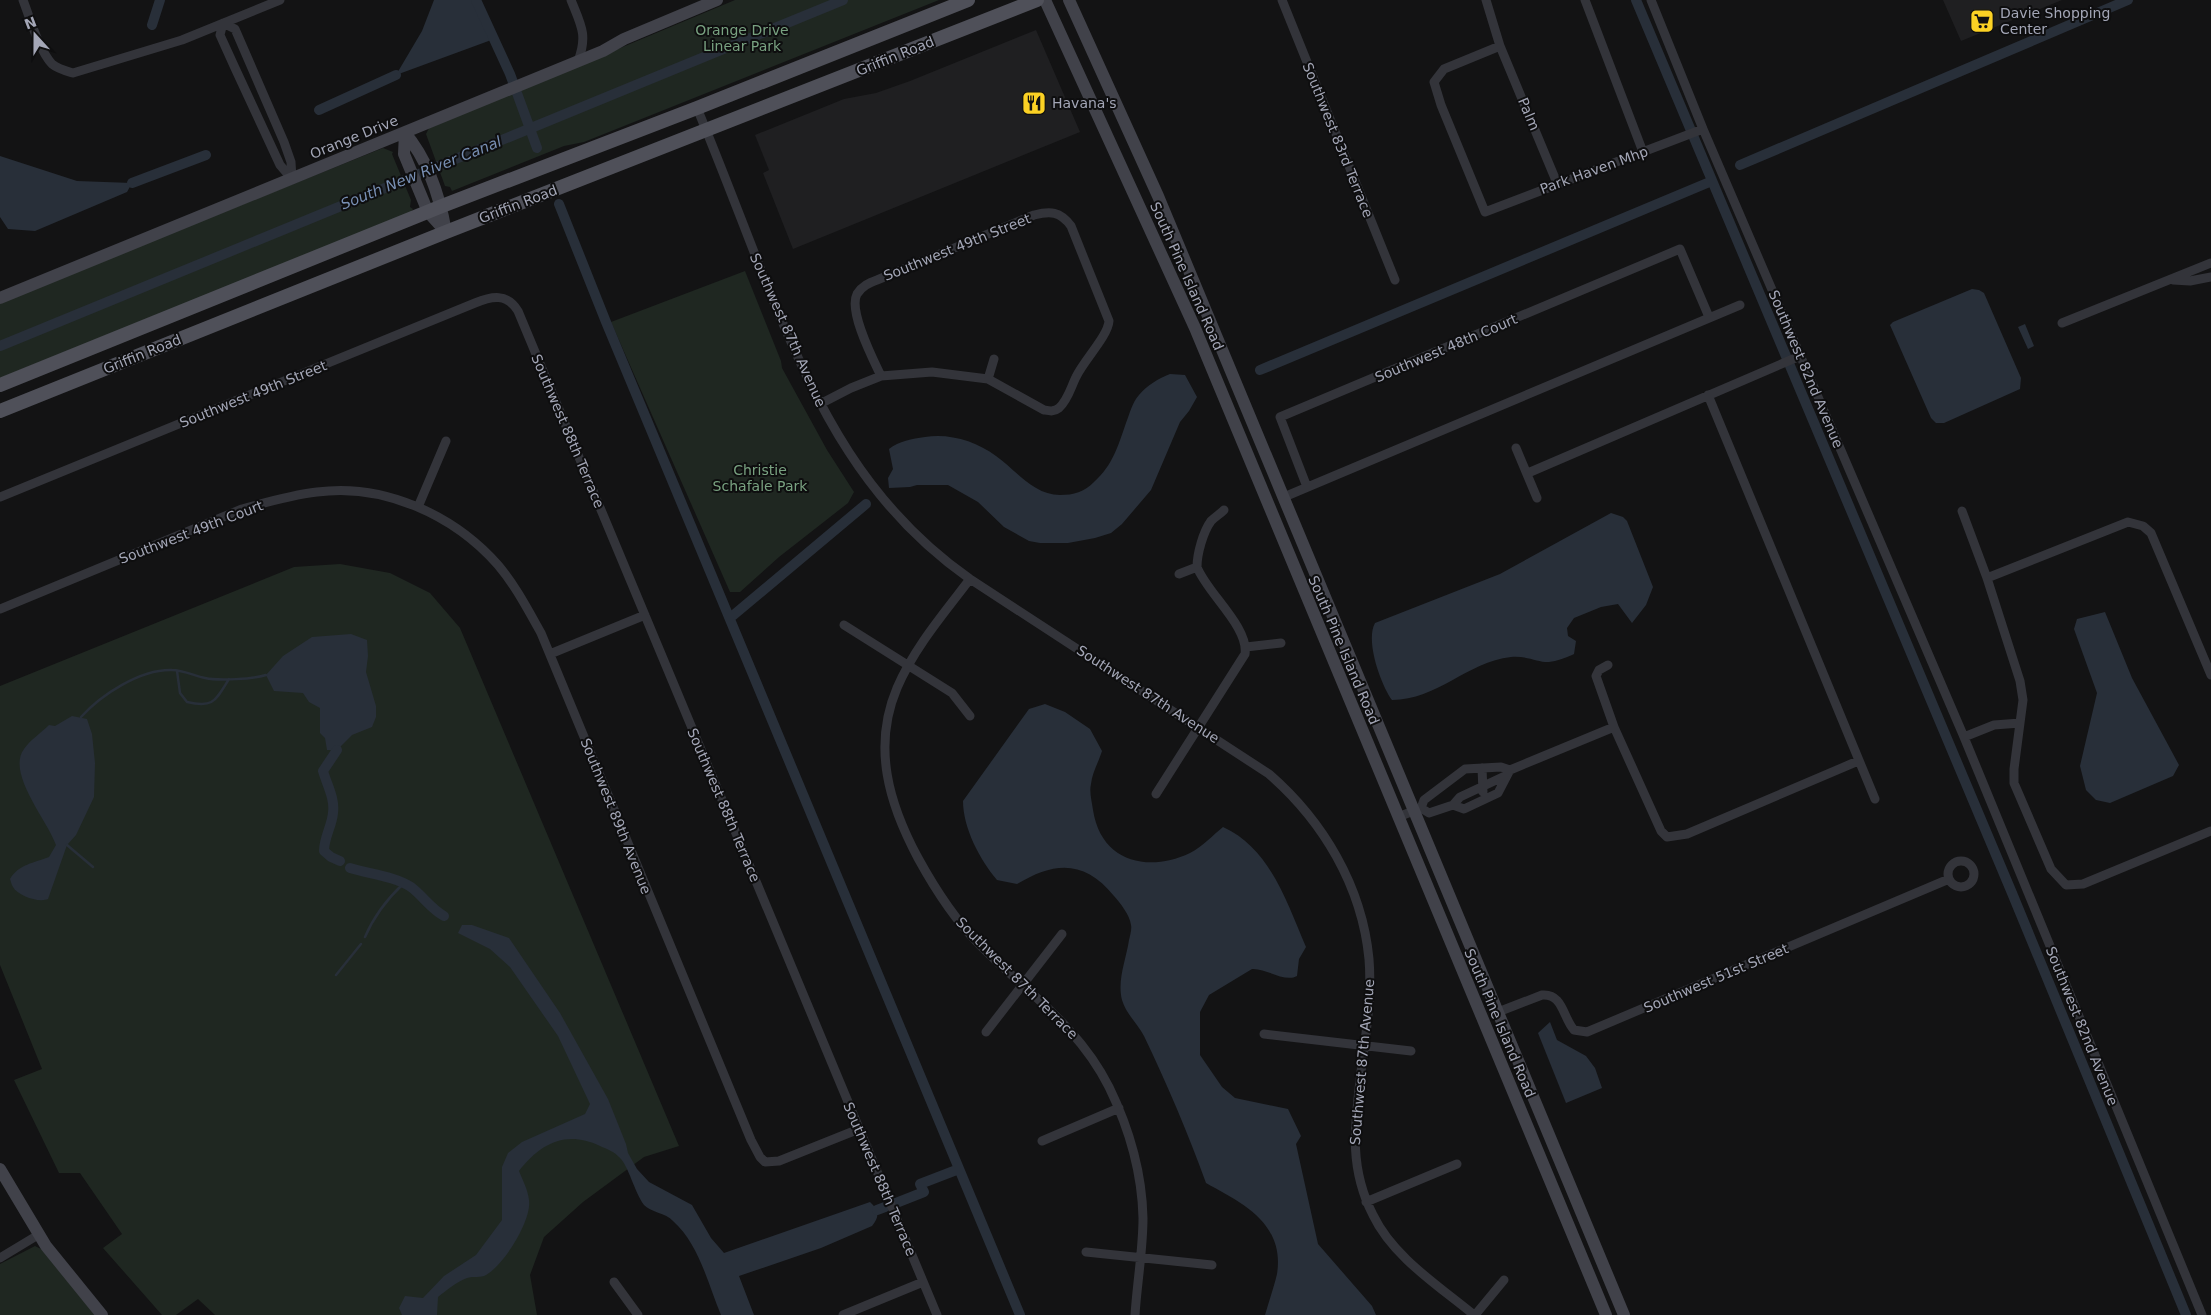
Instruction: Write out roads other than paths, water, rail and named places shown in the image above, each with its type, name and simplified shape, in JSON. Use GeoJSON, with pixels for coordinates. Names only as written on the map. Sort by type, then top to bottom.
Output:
{"type":"FeatureCollection","features":[{"type":"Feature","properties":{"kind":"main road","name":"Griffin Road"},"geometry":{"type":"LineString","coordinates":[[0,384],[439,200],[697,108],[968,0]]}},
{"type":"Feature","properties":{"kind":"main road","name":"Griffin Road"},"geometry":{"type":"LineString","coordinates":[[0,411],[446,232],[1037,0]]}},
{"type":"Feature","properties":{"kind":"main road","name":"South Pine Island Road"},"geometry":{"type":"LineString","coordinates":[[1045,0],[1195,328],[1606,1315]]}},
{"type":"Feature","properties":{"kind":"main road","name":"South Pine Island Road"},"geometry":{"type":"LineString","coordinates":[[1069,0],[1158,196],[1417,810],[1498,1012],[1624,1315]]}},
{"type":"Feature","properties":{"kind":"main road","name":"Orange Drive"},"geometry":{"type":"LineString","coordinates":[[0,298],[603,51],[624,39],[710,1]]}},
{"type":"Feature","properties":{"kind":"main road"},"geometry":{"type":"LineString","coordinates":[[405,133],[418,148],[439,200],[446,232]]}},
{"type":"Feature","properties":{"kind":"main road"},"geometry":{"type":"LineString","coordinates":[[405,133],[404,154],[425,206],[446,232]]}},
{"type":"Feature","properties":{"kind":"main road"},"geometry":{"type":"LineString","coordinates":[[1310,606],[1327,600]]}},
{"type":"Feature","properties":{"kind":"main road"},"geometry":{"type":"LineString","coordinates":[[0,1169],[38,1235],[64,1270],[102,1315]]}},
{"type":"Feature","properties":{"kind":"street"},"geometry":{"type":"LineString","coordinates":[[23,0],[45,53],[53,64],[62,70],[73,73],[182,40],[280,0]]}},
{"type":"Feature","properties":{"kind":"street"},"geometry":{"type":"LineString","coordinates":[[571,0],[584,38],[583,48],[578,61]]}},
{"type":"Feature","properties":{"kind":"street","name":"Southwest 83rd Terrace"},"geometry":{"type":"LineString","coordinates":[[1282,0],[1395,280]]}},
{"type":"Feature","properties":{"kind":"street","name":"Palm"},"geometry":{"type":"LineString","coordinates":[[1486,0],[1500,46],[1557,183]]}},
{"type":"Feature","properties":{"kind":"street"},"geometry":{"type":"LineString","coordinates":[[1585,0],[1643,152]]}},
{"type":"Feature","properties":{"kind":"street","name":"Southwest 82nd Avenue"},"geometry":{"type":"LineString","coordinates":[[1652,0],[1796,358],[1964,737],[2202,1315]]}},
{"type":"Feature","properties":{"kind":"street"},"geometry":{"type":"LineString","coordinates":[[223,23],[235,29],[284,142],[290,162],[292,179]]}},
{"type":"Feature","properties":{"kind":"street"},"geometry":{"type":"LineString","coordinates":[[223,23],[220,35],[280,165],[292,179]]}},
{"type":"Feature","properties":{"kind":"street","name":"Park Haven Mhp"},"geometry":{"type":"LineString","coordinates":[[1500,46],[1444,69],[1434,82],[1441,105],[1485,212],[1703,129]]}},
{"type":"Feature","properties":{"kind":"street"},"geometry":{"type":"LineString","coordinates":[[245,90],[259,84]]}},
{"type":"Feature","properties":{"kind":"street","name":"Southwest 87th Avenue"},"geometry":{"type":"LineString","coordinates":[[697,108],[787,334],[820,404],[846,450],[889,507],[930,548],[970,579],[1251,760],[1284,786],[1315,822],[1338,858],[1355,897],[1368,958],[1369,994],[1354,1146],[1357,1172],[1366,1202],[1380,1228],[1395,1248],[1475,1315]]}},
{"type":"Feature","properties":{"kind":"street","name":"Southwest 49th Street"},"geometry":{"type":"LineString","coordinates":[[881,376],[856,313],[858,292],[867,284],[876,280],[1034,215],[1050,212],[1060,214],[1071,226],[1108,315],[1108,327],[1080,367],[1066,398],[1054,410],[1044,410],[988,379]]}},
{"type":"Feature","properties":{"kind":"street","name":"Southwest 48th Court"},"geometry":{"type":"LineString","coordinates":[[1307,487],[1280,417],[1680,249],[1710,317]]}},
{"type":"Feature","properties":{"kind":"street"},"geometry":{"type":"LineString","coordinates":[[2062,323],[2211,263]]}},
{"type":"Feature","properties":{"kind":"street"},"geometry":{"type":"LineString","coordinates":[[2168,280],[2190,281],[2211,277]]}},
{"type":"Feature","properties":{"kind":"street","name":"Southwest 49th Street"},"geometry":{"type":"LineString","coordinates":[[0,497],[475,303],[491,297],[506,299]]}},
{"type":"Feature","properties":{"kind":"street","name":"Southwest 88th Terrace"},"geometry":{"type":"LineString","coordinates":[[506,299],[512,302],[518,311],[937,1315]]}},
{"type":"Feature","properties":{"kind":"street"},"geometry":{"type":"LineString","coordinates":[[1284,497],[1740,305]]}},
{"type":"Feature","properties":{"kind":"street"},"geometry":{"type":"LineString","coordinates":[[1528,473],[1796,358]]}},
{"type":"Feature","properties":{"kind":"street"},"geometry":{"type":"LineString","coordinates":[[820,404],[851,388],[881,376],[932,372],[988,379],[994,359]]}},
{"type":"Feature","properties":{"kind":"street"},"geometry":{"type":"LineString","coordinates":[[1708,395],[1875,799]]}},
{"type":"Feature","properties":{"kind":"street"},"geometry":{"type":"LineString","coordinates":[[418,507],[446,441]]}},
{"type":"Feature","properties":{"kind":"street"},"geometry":{"type":"LineString","coordinates":[[1516,448],[1537,498]]}},
{"type":"Feature","properties":{"kind":"street","name":"Southwest 49th Court"},"geometry":{"type":"LineString","coordinates":[[0,609],[242,509],[282,497],[319,492],[345,492],[371,494],[418,507]]}},
{"type":"Feature","properties":{"kind":"street","name":"Southwest 89th Avenue"},"geometry":{"type":"LineString","coordinates":[[418,507],[461,532],[498,565],[530,614],[550,654],[751,1140],[760,1157],[765,1162],[779,1161],[859,1129]]}},
{"type":"Feature","properties":{"kind":"street"},"geometry":{"type":"LineString","coordinates":[[1156,794],[1241,662],[1246,647],[1241,634],[1197,567],[1197,560],[1211,521],[1224,510]]}},
{"type":"Feature","properties":{"kind":"street"},"geometry":{"type":"LineString","coordinates":[[1962,511],[1987,578],[2020,681],[2023,700],[2014,783],[2051,869],[2066,885],[2083,884],[2211,831]]}},
{"type":"Feature","properties":{"kind":"street"},"geometry":{"type":"LineString","coordinates":[[1987,578],[2128,522],[2142,526],[2151,533],[2211,675]]}},
{"type":"Feature","properties":{"kind":"street"},"geometry":{"type":"LineString","coordinates":[[1179,574],[1197,567]]}},
{"type":"Feature","properties":{"kind":"street","name":"Southwest 87th Terrace"},"geometry":{"type":"LineString","coordinates":[[970,579],[926,638],[908,665],[897,687],[885,729],[886,772],[894,806],[929,879],[980,945],[1024,984],[1075,1035],[1099,1068],[1119,1108],[1131,1142],[1140,1181],[1143,1218],[1135,1315]]}},
{"type":"Feature","properties":{"kind":"street"},"geometry":{"type":"LineString","coordinates":[[550,654],[645,615]]}},
{"type":"Feature","properties":{"kind":"street"},"geometry":{"type":"LineString","coordinates":[[844,625],[952,693],[970,716]]}},
{"type":"Feature","properties":{"kind":"street"},"geometry":{"type":"LineString","coordinates":[[1246,647],[1281,643]]}},
{"type":"Feature","properties":{"kind":"street"},"geometry":{"type":"LineString","coordinates":[[1608,665],[1599,670],[1596,676],[1614,727],[1661,832],[1667,836],[1687,834],[1858,761]]}},
{"type":"Feature","properties":{"kind":"street"},"geometry":{"type":"LineString","coordinates":[[1964,737],[1994,725],[2020,724]]}},
{"type":"Feature","properties":{"kind":"street"},"geometry":{"type":"LineString","coordinates":[[1398,817],[1417,810],[1429,813],[1453,805],[1460,797],[1508,772],[1614,727]]}},
{"type":"Feature","properties":{"kind":"street"},"geometry":{"type":"LineString","coordinates":[[1417,810],[1424,800],[1465,769],[1501,767],[1508,772]]}},
{"type":"Feature","properties":{"kind":"street"},"geometry":{"type":"LineString","coordinates":[[1482,768],[1482,787],[1485,800]]}},
{"type":"Feature","properties":{"kind":"street"},"geometry":{"type":"LineString","coordinates":[[1453,805],[1464,809],[1498,793],[1508,772]]}},
{"type":"Feature","properties":{"kind":"street","name":"Southwest 51st Street"},"geometry":{"type":"LineString","coordinates":[[1498,1012],[1549,994],[1557,1000],[1574,1030],[1587,1032],[1949,879]]}},
{"type":"Feature","properties":{"kind":"street"},"geometry":{"type":"LineString","coordinates":[[986,1032],[1062,934]]}},
{"type":"Feature","properties":{"kind":"street"},"geometry":{"type":"LineString","coordinates":[[1264,1034],[1411,1051]]}},
{"type":"Feature","properties":{"kind":"street"},"geometry":{"type":"LineString","coordinates":[[1042,1141],[1119,1108]]}},
{"type":"Feature","properties":{"kind":"street"},"geometry":{"type":"LineString","coordinates":[[1366,1202],[1457,1164]]}},
{"type":"Feature","properties":{"kind":"street"},"geometry":{"type":"LineString","coordinates":[[0,1258],[38,1235]]}},
{"type":"Feature","properties":{"kind":"street"},"geometry":{"type":"LineString","coordinates":[[1086,1252],[1212,1265]]}},
{"type":"Feature","properties":{"kind":"street"},"geometry":{"type":"LineString","coordinates":[[1475,1315],[1504,1280]]}},
{"type":"Feature","properties":{"kind":"street"},"geometry":{"type":"LineString","coordinates":[[614,1282],[638,1315]]}},
{"type":"Feature","properties":{"kind":"street"},"geometry":{"type":"LineString","coordinates":[[843,1315],[923,1282]]}},
{"type":"Feature","properties":{"kind":"waterway"},"geometry":{"type":"LineString","coordinates":[[152,25],[160,0]]}},
{"type":"Feature","properties":{"kind":"waterway"},"geometry":{"type":"LineString","coordinates":[[476,0],[510,74],[537,148]]}},
{"type":"Feature","properties":{"kind":"waterway","name":"South New River Canal"},"geometry":{"type":"LineString","coordinates":[[0,346],[843,0]]}},
{"type":"Feature","properties":{"kind":"waterway"},"geometry":{"type":"LineString","coordinates":[[1636,0],[2012,893],[2186,1315]]}},
{"type":"Feature","properties":{"kind":"waterway"},"geometry":{"type":"LineString","coordinates":[[1740,165],[2128,0]]}},
{"type":"Feature","properties":{"kind":"waterway"},"geometry":{"type":"LineString","coordinates":[[319,110],[396,75]]}},
{"type":"Feature","properties":{"kind":"waterway"},"geometry":{"type":"LineString","coordinates":[[132,183],[206,155]]}},
{"type":"Feature","properties":{"kind":"waterway"},"geometry":{"type":"LineString","coordinates":[[1260,370],[1712,181]]}},
{"type":"Feature","properties":{"kind":"waterway"},"geometry":{"type":"LineString","coordinates":[[559,204],[606,322],[1020,1315]]}},
{"type":"Feature","properties":{"kind":"waterway"},"geometry":{"type":"LineString","coordinates":[[730,618],[866,504]]}},
{"type":"Feature","properties":{"kind":"waterway"},"geometry":{"type":"LineString","coordinates":[[81,717],[99,700],[122,685],[147,674],[160,671],[176,670],[205,678],[219,679],[266,675]]}},
{"type":"Feature","properties":{"kind":"waterway"},"geometry":{"type":"LineString","coordinates":[[177,671],[180,693],[187,702],[196,704],[208,703],[217,698],[229,679]]}},
{"type":"Feature","properties":{"kind":"waterway"},"geometry":{"type":"LineString","coordinates":[[337,750],[323,771],[332,797],[333,807],[324,851],[340,861]]}},
{"type":"Feature","properties":{"kind":"waterway"},"geometry":{"type":"LineString","coordinates":[[67,845],[93,867]]}},
{"type":"Feature","properties":{"kind":"waterway"},"geometry":{"type":"LineString","coordinates":[[350,868],[404,883],[444,916]]}},
{"type":"Feature","properties":{"kind":"waterway"},"geometry":{"type":"LineString","coordinates":[[365,937],[381,909],[403,884]]}},
{"type":"Feature","properties":{"kind":"waterway"},"geometry":{"type":"LineString","coordinates":[[336,975],[361,944]]}},
{"type":"Feature","properties":{"kind":"waterway"},"geometry":{"type":"LineString","coordinates":[[896,1203],[924,1192],[920,1184],[959,1169]]}},
{"type":"Feature","properties":{"kind":"waterway"},"geometry":{"type":"LineString","coordinates":[[877,1210],[885,1207]]}},
{"type":"Feature","properties":{"kind":"place","name":"Davie Shopping Center"},"geometry":{"type":"Point","coordinates":[1982,21]}},
{"type":"Feature","properties":{"kind":"place","name":"Havana's"},"geometry":{"type":"Point","coordinates":[1034,103]}},
{"type":"Feature","properties":{"kind":"park label","name":"Orange Drive Linear Park"},"geometry":{"type":"Point","coordinates":[742,38]}},
{"type":"Feature","properties":{"kind":"park label","name":"Christie Schafale Park"},"geometry":{"type":"Point","coordinates":[760,478]}}]}
